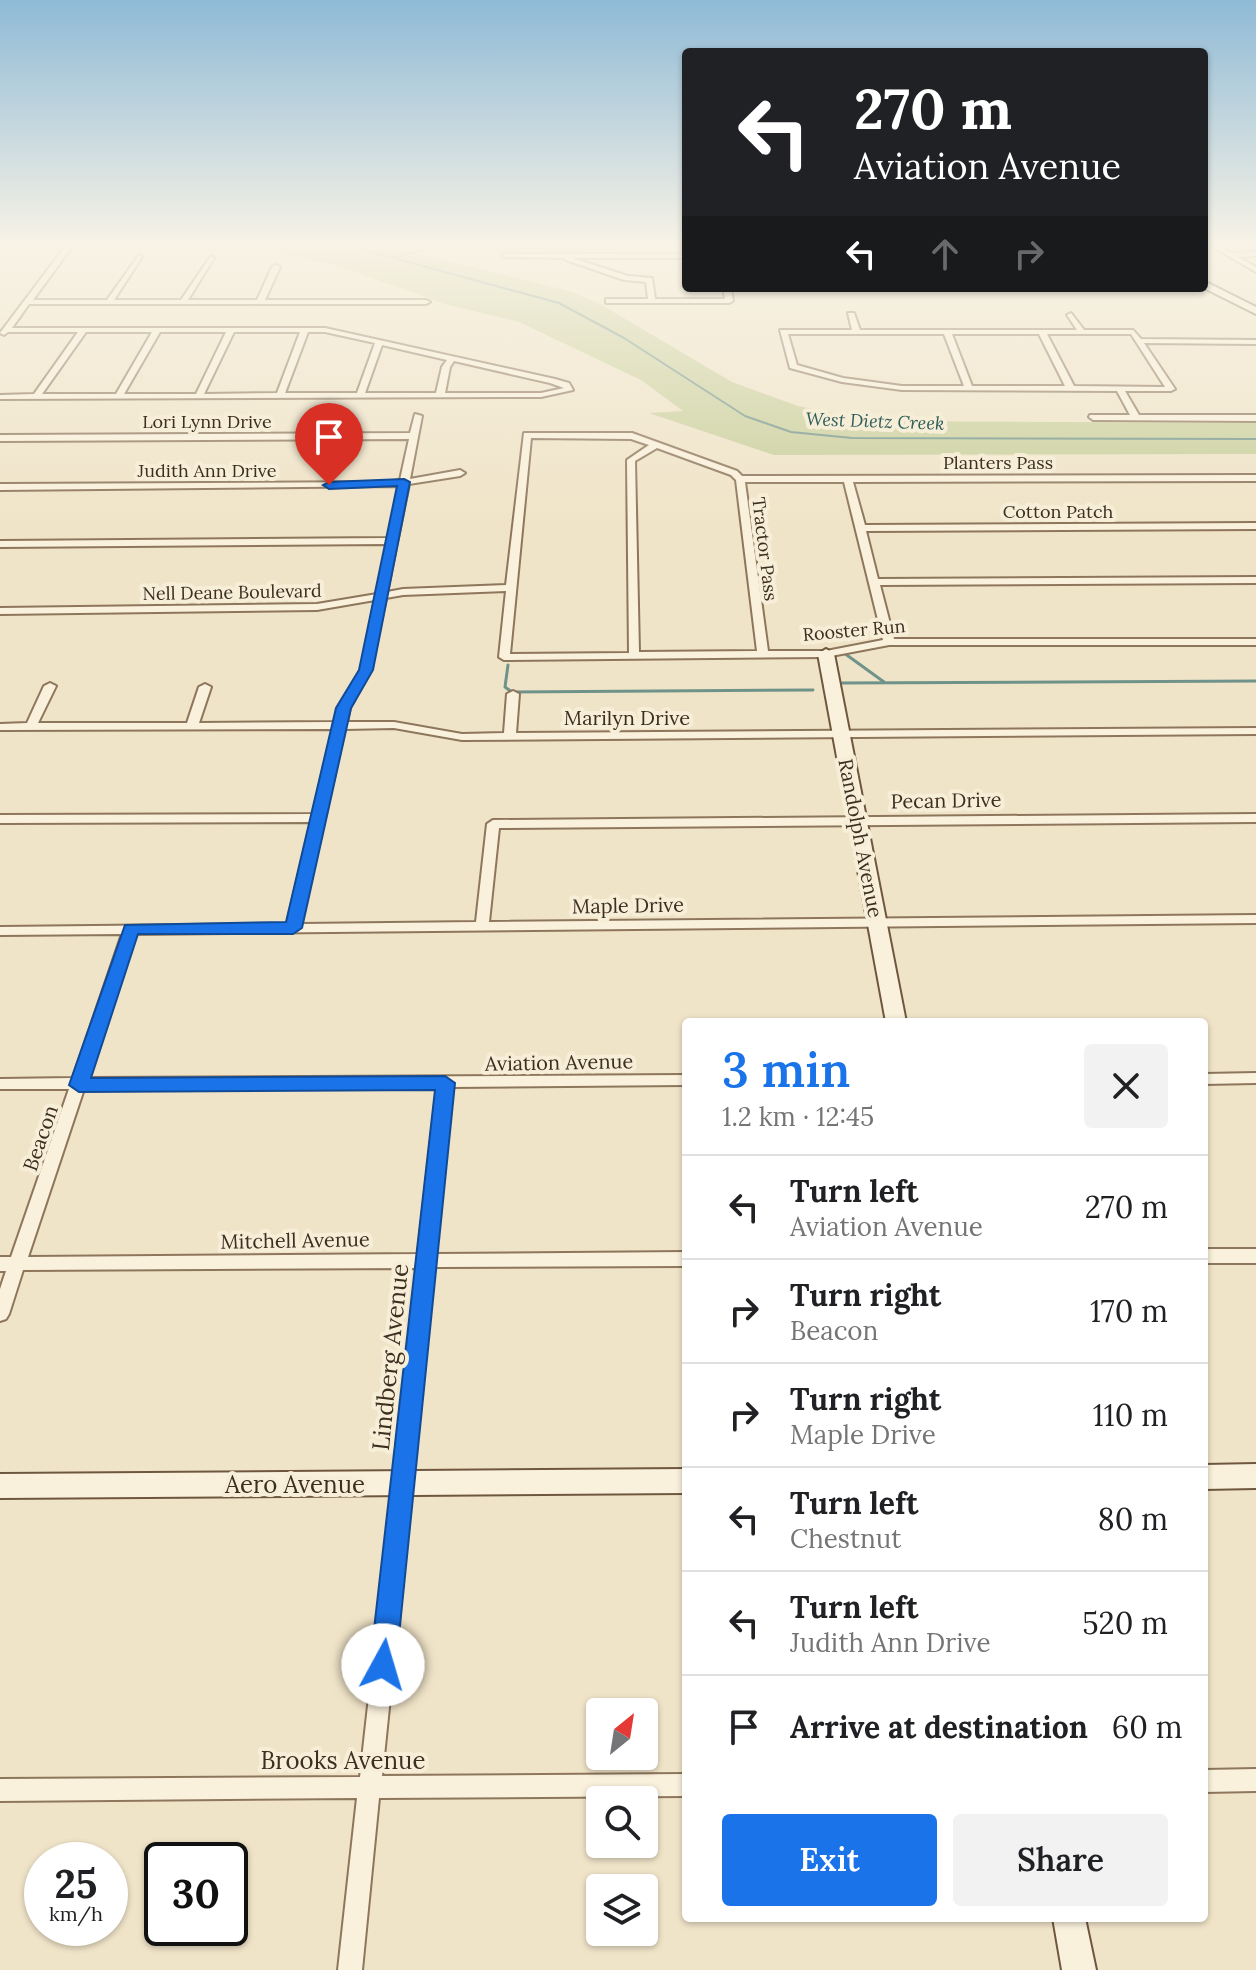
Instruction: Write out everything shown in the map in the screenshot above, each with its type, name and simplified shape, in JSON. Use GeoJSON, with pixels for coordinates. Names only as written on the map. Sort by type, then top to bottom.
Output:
{"type":"FeatureCollection","features":[{"type":"Feature","properties":{"kind":"street"},"geometry":{"type":"LineString","coordinates":[[37,396],[80,336]]}},
{"type":"Feature","properties":{"kind":"street"},"geometry":{"type":"LineString","coordinates":[[119,396],[154,336]]}},
{"type":"Feature","properties":{"kind":"street"},"geometry":{"type":"LineString","coordinates":[[199,396],[228,336]]}},
{"type":"Feature","properties":{"kind":"street"},"geometry":{"type":"LineString","coordinates":[[280,396],[303,336]]}},
{"type":"Feature","properties":{"kind":"street"},"geometry":{"type":"LineString","coordinates":[[0,397],[541,395],[569,390],[566,385],[552,381],[353,336]]}},
{"type":"Feature","properties":{"kind":"street"},"geometry":{"type":"LineString","coordinates":[[784,336],[789,362],[805,371],[881,386],[1171,389],[1136,336]]}},
{"type":"Feature","properties":{"kind":"street"},"geometry":{"type":"LineString","coordinates":[[949,336],[969,389]]}},
{"type":"Feature","properties":{"kind":"street"},"geometry":{"type":"LineString","coordinates":[[1044,336],[1071,389]]}},
{"type":"Feature","properties":{"kind":"street"},"geometry":{"type":"LineString","coordinates":[[1140,341],[1256,342]]}},
{"type":"Feature","properties":{"kind":"street"},"geometry":{"type":"LineString","coordinates":[[360,395],[379,342]]}},
{"type":"Feature","properties":{"kind":"street"},"geometry":{"type":"LineString","coordinates":[[440,395],[446,367],[452,358]]}},
{"type":"Feature","properties":{"kind":"street"},"geometry":{"type":"LineString","coordinates":[[1120,389],[1136,417]]}},
{"type":"Feature","properties":{"kind":"street"},"geometry":{"type":"LineString","coordinates":[[293,928],[346,702],[366,670],[418,416]]}},
{"type":"Feature","properties":{"kind":"street"},"geometry":{"type":"LineString","coordinates":[[1093,417],[1256,418]]}},
{"type":"Feature","properties":{"kind":"street","name":"Tractor Pass"},"geometry":{"type":"LineString","coordinates":[[511,588],[527,435],[621,435],[657,444],[725,468],[740,479],[763,654]]}},
{"type":"Feature","properties":{"kind":"street","name":"Lori Lynn Drive"},"geometry":{"type":"LineString","coordinates":[[0,438],[414,436]]}},
{"type":"Feature","properties":{"kind":"street"},"geometry":{"type":"LineString","coordinates":[[634,655],[631,460],[657,444]]}},
{"type":"Feature","properties":{"kind":"street","name":"Judith Ann Drive"},"geometry":{"type":"LineString","coordinates":[[0,487],[404,482],[460,473]]}},
{"type":"Feature","properties":{"kind":"street"},"geometry":{"type":"LineString","coordinates":[[848,478],[889,642]]}},
{"type":"Feature","properties":{"kind":"street","name":"Planters Pass"},"geometry":{"type":"LineString","coordinates":[[740,479],[1256,478]]}},
{"type":"Feature","properties":{"kind":"street","name":"Cotton Patch"},"geometry":{"type":"LineString","coordinates":[[861,528],[1256,526]]}},
{"type":"Feature","properties":{"kind":"street"},"geometry":{"type":"LineString","coordinates":[[0,544],[391,541]]}},
{"type":"Feature","properties":{"kind":"street"},"geometry":{"type":"LineString","coordinates":[[874,582],[1256,580]]}},
{"type":"Feature","properties":{"kind":"street","name":"Nell Deane Boulevard"},"geometry":{"type":"LineString","coordinates":[[0,611],[292,608],[434,589],[511,588]]}},
{"type":"Feature","properties":{"kind":"street","name":"Rooster Run"},"geometry":{"type":"LineString","coordinates":[[511,588],[504,657],[826,654],[889,642],[1256,642]]}},
{"type":"Feature","properties":{"kind":"street","name":"Randolph Avenue"},"geometry":{"type":"LineString","coordinates":[[826,654],[895,1018]]}},
{"type":"Feature","properties":{"kind":"street"},"geometry":{"type":"LineString","coordinates":[[31,727],[50,686]]}},
{"type":"Feature","properties":{"kind":"street"},"geometry":{"type":"LineString","coordinates":[[192,726],[205,687]]}},
{"type":"Feature","properties":{"kind":"street"},"geometry":{"type":"LineString","coordinates":[[510,736],[513,694]]}},
{"type":"Feature","properties":{"kind":"street","name":"Marilyn Drive"},"geometry":{"type":"LineString","coordinates":[[0,727],[394,725],[462,737],[1256,731]]}},
{"type":"Feature","properties":{"kind":"street"},"geometry":{"type":"LineString","coordinates":[[0,819],[318,818]]}},
{"type":"Feature","properties":{"kind":"street","name":"Pecan Drive"},"geometry":{"type":"LineString","coordinates":[[482,926],[493,824],[1256,818]]}},
{"type":"Feature","properties":{"kind":"street","name":"Maple Drive"},"geometry":{"type":"LineString","coordinates":[[0,931],[1256,919]]}},
{"type":"Feature","properties":{"kind":"street","name":"Beacon"},"geometry":{"type":"LineString","coordinates":[[0,1314],[9,1264],[79,1085],[131,929]]}},
{"type":"Feature","properties":{"kind":"street"},"geometry":{"type":"LineString","coordinates":[[1208,1079],[1256,1078]]}},
{"type":"Feature","properties":{"kind":"street","name":"Aviation Avenue"},"geometry":{"type":"LineString","coordinates":[[0,1084],[682,1080]]}},
{"type":"Feature","properties":{"kind":"street","name":"Lindberg Avenue"},"geometry":{"type":"LineString","coordinates":[[350,1970],[445,1083]]}},
{"type":"Feature","properties":{"kind":"street"},"geometry":{"type":"LineString","coordinates":[[1208,1256],[1256,1256]]}},
{"type":"Feature","properties":{"kind":"street","name":"Mitchell Avenue"},"geometry":{"type":"LineString","coordinates":[[9,1264],[682,1259]]}},
{"type":"Feature","properties":{"kind":"street"},"geometry":{"type":"LineString","coordinates":[[1208,1477],[1256,1476]]}},
{"type":"Feature","properties":{"kind":"street","name":"Aero Avenue"},"geometry":{"type":"LineString","coordinates":[[0,1486],[682,1481]]}},
{"type":"Feature","properties":{"kind":"street"},"geometry":{"type":"LineString","coordinates":[[1208,1781],[1256,1780]]}},
{"type":"Feature","properties":{"kind":"street","name":"Brooks Avenue"},"geometry":{"type":"LineString","coordinates":[[0,1790],[682,1785]]}},
{"type":"Feature","properties":{"kind":"street"},"geometry":{"type":"LineString","coordinates":[[1070,1922],[1079,1970]]}},
{"type":"Feature","properties":{"kind":"green space"},"geometry":{"type":"Polygon","coordinates":[[[548,336],[654,336],[732,382],[798,406],[871,421],[1256,423],[1256,454],[774,455],[649,413],[683,411],[641,380],[548,336]]]}},
{"type":"Feature","properties":{"kind":"waterway","name":"West Dietz Creek"},"geometry":{"type":"LineString","coordinates":[[620,336],[745,416],[791,432],[852,438],[1256,439]]}},
{"type":"Feature","properties":{"kind":"waterway"},"geometry":{"type":"LineString","coordinates":[[844,653],[884,682]]}},
{"type":"Feature","properties":{"kind":"waterway"},"geometry":{"type":"LineString","coordinates":[[508,665],[505,687],[512,692],[813,690]]}},
{"type":"Feature","properties":{"kind":"waterway"},"geometry":{"type":"LineString","coordinates":[[842,683],[1256,681]]}},
{"type":"Feature","properties":{"kind":"route"},"geometry":{"type":"LineString","coordinates":[[329,485],[404,482],[366,670],[344,708],[293,928],[131,929],[79,1085],[445,1083],[383,1665]]}}]}
